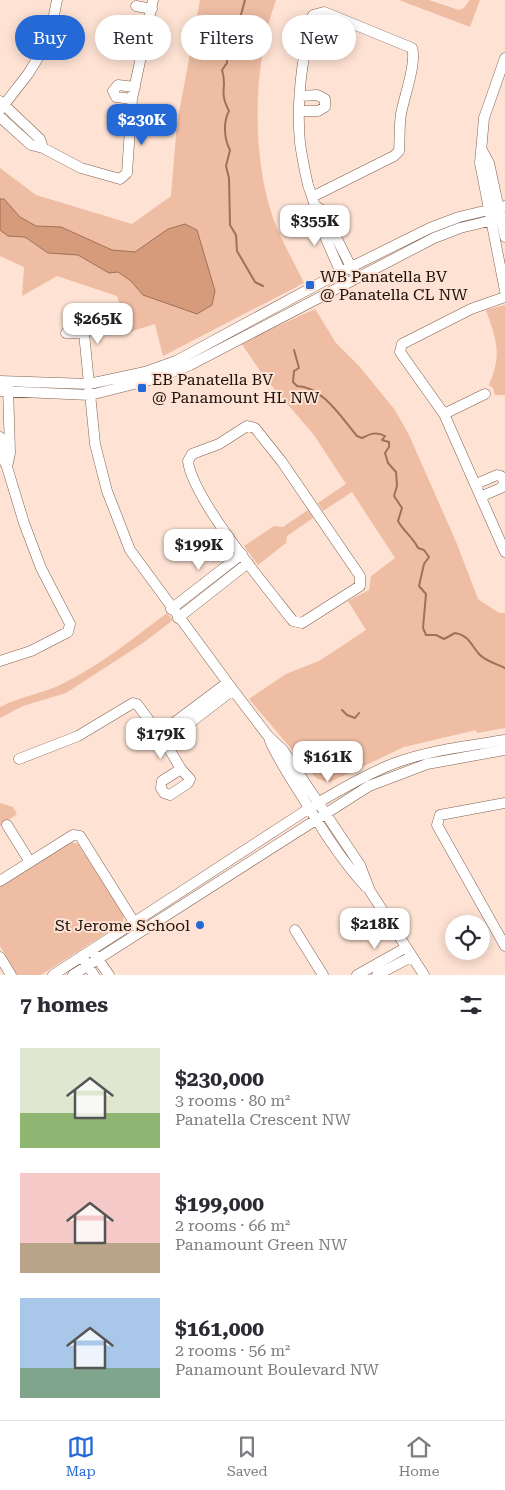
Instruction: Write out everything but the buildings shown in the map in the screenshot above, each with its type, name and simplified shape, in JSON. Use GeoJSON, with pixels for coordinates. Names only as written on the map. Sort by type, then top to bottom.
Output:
{"type":"FeatureCollection","features":[{"type":"Feature","properties":{"kind":"street"},"geometry":{"type":"LineString","coordinates":[[43,148],[40,138],[1,106],[50,40],[57,0]]}},
{"type":"Feature","properties":{"kind":"street"},"geometry":{"type":"LineString","coordinates":[[0,117],[31,145],[43,148],[81,168],[120,178],[127,174],[132,99],[152,4],[136,6]]}},
{"type":"Feature","properties":{"kind":"street"},"geometry":{"type":"LineString","coordinates":[[314,202],[400,151],[400,117],[408,78],[415,58],[412,48],[324,12],[313,15],[302,57],[300,144],[314,202],[314,214],[342,278]]}},
{"type":"Feature","properties":{"kind":"street"},"geometry":{"type":"LineString","coordinates":[[505,58],[484,118],[480,163],[505,290]]}},
{"type":"Feature","properties":{"kind":"street"},"geometry":{"type":"LineString","coordinates":[[132,99],[116,96],[113,91],[118,85],[135,87]]}},
{"type":"Feature","properties":{"kind":"street"},"geometry":{"type":"LineString","coordinates":[[300,96],[318,96],[325,99],[325,107],[318,110],[300,110]]}},
{"type":"Feature","properties":{"kind":"street"},"geometry":{"type":"LineString","coordinates":[[482,150],[489,162],[503,212],[505,237]]}},
{"type":"Feature","properties":{"kind":"street"},"geometry":{"type":"LineString","coordinates":[[314,202],[323,211],[354,272]]}},
{"type":"Feature","properties":{"kind":"street"},"geometry":{"type":"LineString","coordinates":[[4,386],[89,384],[145,372],[176,361],[354,272],[490,214],[503,212]]}},
{"type":"Feature","properties":{"kind":"street"},"geometry":{"type":"LineString","coordinates":[[4,386],[90,395],[158,378],[190,365],[342,278]]}},
{"type":"Feature","properties":{"kind":"street"},"geometry":{"type":"LineString","coordinates":[[505,297],[471,309],[402,344],[400,352],[444,414],[482,496],[505,552]]}},
{"type":"Feature","properties":{"kind":"street"},"geometry":{"type":"LineString","coordinates":[[66,334],[84,333],[95,444],[107,491],[130,550],[171,609],[268,736],[283,750],[319,802],[360,865],[370,891],[424,975]]}},
{"type":"Feature","properties":{"kind":"street"},"geometry":{"type":"LineString","coordinates":[[4,386],[10,453],[4,468]]}},
{"type":"Feature","properties":{"kind":"street"},"geometry":{"type":"LineString","coordinates":[[444,414],[485,394]]}},
{"type":"Feature","properties":{"kind":"street"},"geometry":{"type":"LineString","coordinates":[[246,426],[255,428],[282,462],[360,576],[360,586],[302,623],[293,621],[245,558],[208,505],[189,470],[188,460],[192,454],[219,444],[246,426]]}},
{"type":"Feature","properties":{"kind":"street"},"geometry":{"type":"LineString","coordinates":[[0,438],[4,468],[24,523],[41,568],[70,624],[68,632],[31,650],[0,661]]}},
{"type":"Feature","properties":{"kind":"street"},"geometry":{"type":"LineString","coordinates":[[476,484],[497,475],[503,478],[505,482],[501,488],[482,496]]}},
{"type":"Feature","properties":{"kind":"street"},"geometry":{"type":"LineString","coordinates":[[171,609],[245,558]]}},
{"type":"Feature","properties":{"kind":"street"},"geometry":{"type":"LineString","coordinates":[[178,618],[245,558]]}},
{"type":"Feature","properties":{"kind":"street"},"geometry":{"type":"LineString","coordinates":[[162,738],[230,686]]}},
{"type":"Feature","properties":{"kind":"street"},"geometry":{"type":"LineString","coordinates":[[19,759],[78,736],[129,703],[137,704],[162,738],[181,769]]}},
{"type":"Feature","properties":{"kind":"street"},"geometry":{"type":"LineString","coordinates":[[268,736],[276,755],[349,869],[370,891]]}},
{"type":"Feature","properties":{"kind":"street"},"geometry":{"type":"LineString","coordinates":[[95,955],[135,922],[319,802],[358,780],[394,764],[455,748],[505,740]]}},
{"type":"Feature","properties":{"kind":"street"},"geometry":{"type":"LineString","coordinates":[[52,975],[85,961],[141,932],[325,812],[369,786],[395,774],[427,764],[505,750]]}},
{"type":"Feature","properties":{"kind":"street"},"geometry":{"type":"LineString","coordinates":[[490,753],[505,756]]}},
{"type":"Feature","properties":{"kind":"street"},"geometry":{"type":"LineString","coordinates":[[505,803],[440,815],[437,825],[505,946]]}},
{"type":"Feature","properties":{"kind":"street"},"geometry":{"type":"LineString","coordinates":[[7,825],[30,862]]}},
{"type":"Feature","properties":{"kind":"street"},"geometry":{"type":"LineString","coordinates":[[0,881],[72,835],[80,836],[141,932]]}},
{"type":"Feature","properties":{"kind":"street"},"geometry":{"type":"LineString","coordinates":[[196,883],[202,892]]}},
{"type":"Feature","properties":{"kind":"street"},"geometry":{"type":"LineString","coordinates":[[295,930],[323,975]]}},
{"type":"Feature","properties":{"kind":"street"},"geometry":{"type":"LineString","coordinates":[[357,975],[408,952]]}},
{"type":"Feature","properties":{"kind":"street"},"geometry":{"type":"LineString","coordinates":[[377,975],[408,952]]}},
{"type":"Feature","properties":{"kind":"street"},"geometry":{"type":"LineString","coordinates":[[95,955],[109,975]]}},
{"type":"Feature","properties":{"kind":"street"},"geometry":{"type":"LineString","coordinates":[[0,957],[11,975]]}},
{"type":"Feature","properties":{"kind":"street"},"geometry":{"type":"LineString","coordinates":[[73,975],[85,961]]}},
{"type":"Feature","properties":{"kind":"street"},"geometry":{"type":"LineString","coordinates":[[85,961],[94,975]]}},
{"type":"Feature","properties":{"kind":"shaded area"},"geometry":{"type":"Polygon","coordinates":[[[200,0],[276,0],[271,15],[197,15],[200,0]]]}},
{"type":"Feature","properties":{"kind":"shaded area"},"geometry":{"type":"Polygon","coordinates":[[[399,0],[429,0],[459,10],[464,8],[470,0],[480,0],[470,27],[399,0]]]}},
{"type":"Feature","properties":{"kind":"shaded area"},"geometry":{"type":"Polygon","coordinates":[[[189,60],[262,60],[259,80],[258,138],[266,193],[273,218],[304,283],[163,356],[155,324],[129,332],[117,296],[57,276],[22,296],[24,267],[0,256],[0,168],[36,195],[132,224],[171,196],[177,123],[189,60]]]}},
{"type":"Feature","properties":{"kind":"shaded area"},"geometry":{"type":"Polygon","coordinates":[[[0,199],[4,199],[20,217],[36,226],[61,227],[112,250],[135,252],[168,229],[185,224],[197,230],[215,291],[212,305],[197,314],[143,295],[131,281],[118,272],[109,273],[78,255],[48,253],[25,237],[8,236],[0,230],[0,199]]]}},
{"type":"Feature","properties":{"kind":"shaded area"},"geometry":{"type":"Polygon","coordinates":[[[505,305],[505,395],[495,395],[493,388],[489,385],[496,364],[497,348],[486,310],[505,305]]]}},
{"type":"Feature","properties":{"kind":"shaded area"},"geometry":{"type":"Polygon","coordinates":[[[315,309],[336,343],[359,366],[395,410],[409,435],[457,544],[478,599],[499,613],[505,613],[505,728],[477,733],[476,730],[404,747],[330,782],[317,779],[249,699],[286,674],[319,661],[366,630],[348,601],[369,590],[371,576],[395,558],[352,492],[323,511],[318,503],[346,484],[314,435],[265,378],[241,343],[315,309]]]}},
{"type":"Feature","properties":{"kind":"shaded area"},"geometry":{"type":"Polygon","coordinates":[[[308,510],[313,518],[287,536],[286,543],[258,565],[244,546],[274,526],[283,527],[308,510]]]}},
{"type":"Feature","properties":{"kind":"shaded area"},"geometry":{"type":"Polygon","coordinates":[[[167,613],[173,620],[143,643],[66,693],[23,706],[0,718],[0,707],[76,677],[116,651],[167,613]]]}},
{"type":"Feature","properties":{"kind":"shaded area"},"geometry":{"type":"Polygon","coordinates":[[[0,803],[13,807],[17,814],[0,826],[0,803]]]}},
{"type":"Feature","properties":{"kind":"shaded area"},"geometry":{"type":"Polygon","coordinates":[[[70,842],[78,844],[124,915],[122,923],[41,975],[17,975],[0,946],[0,887],[70,842]]]}},
{"type":"Feature","properties":{"kind":"waterway"},"geometry":{"type":"LineString","coordinates":[[245,0],[239,22],[234,26],[227,42],[227,63],[222,70],[224,76],[224,98],[229,111],[225,130],[226,141],[230,150],[226,166],[229,178],[230,225],[236,235],[237,251],[255,282],[263,286]]}},
{"type":"Feature","properties":{"kind":"waterway"},"geometry":{"type":"LineString","coordinates":[[294,350],[299,368],[294,371],[293,382],[297,386],[306,388],[323,397],[357,436],[362,438],[376,433],[385,436],[382,440],[389,442],[389,447],[385,453],[388,463],[396,472],[397,486],[394,496],[402,508],[398,521],[418,548],[424,550],[429,557],[424,564],[419,586],[426,594],[423,628],[426,635],[436,635],[444,639],[455,633],[460,634],[467,638],[482,656],[505,668]]}},
{"type":"Feature","properties":{"kind":"waterway"},"geometry":{"type":"LineString","coordinates":[[342,710],[347,715],[355,718],[359,713]]}},
{"type":"Feature","properties":{"kind":"place","name":"WB Panatella BV @ Panatella CL NW"},"geometry":{"type":"Point","coordinates":[310,285]}},
{"type":"Feature","properties":{"kind":"place","name":"EB Panatella BV @ Panamount HL NW"},"geometry":{"type":"Point","coordinates":[142,388]}},
{"type":"Feature","properties":{"kind":"place","name":"St Jerome School"},"geometry":{"type":"Point","coordinates":[200,925]}}]}
